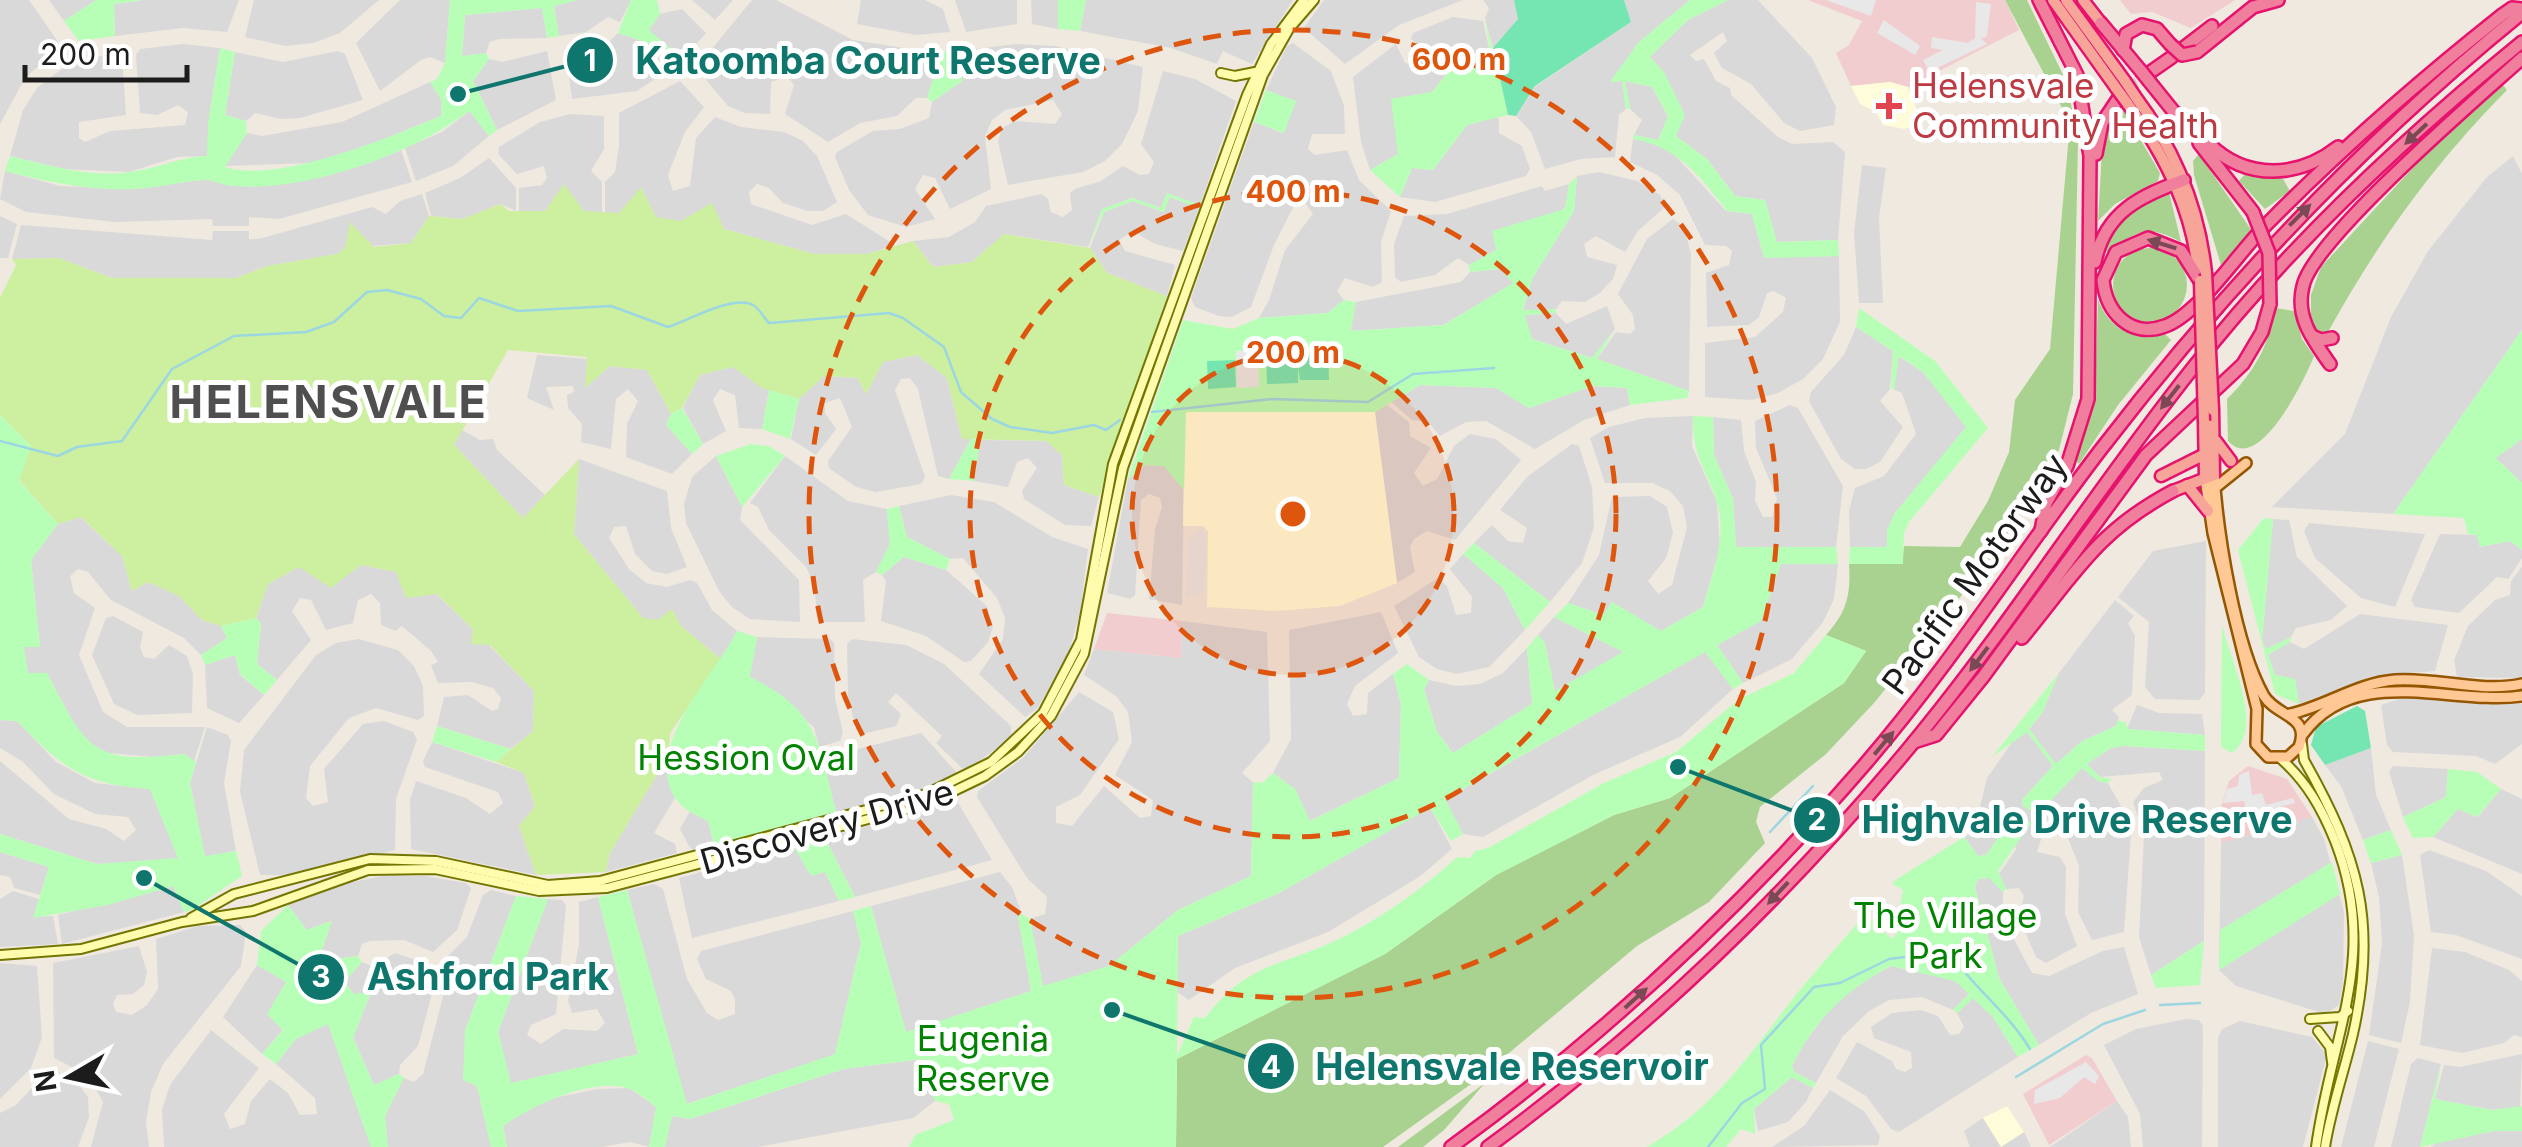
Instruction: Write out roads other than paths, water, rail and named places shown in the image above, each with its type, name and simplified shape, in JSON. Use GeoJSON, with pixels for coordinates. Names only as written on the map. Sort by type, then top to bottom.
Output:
{"type":"FeatureCollection","features":[{"type":"Feature","properties":{"kind":"highway"},"geometry":{"type":"LineString","coordinates":[[2040,0],[2068,52],[2082,92],[2088,124],[2090,183],[2088,400],[2067,466],[2046,503],[2040,535]]}},
{"type":"Feature","properties":{"kind":"highway"},"geometry":{"type":"LineString","coordinates":[[2053,0],[2134,85],[2175,112],[2219,153],[2263,172],[2299,169],[2352,143]]}},
{"type":"Feature","properties":{"kind":"highway"},"geometry":{"type":"LineString","coordinates":[[2066,0],[2134,85]]}},
{"type":"Feature","properties":{"kind":"highway"},"geometry":{"type":"LineString","coordinates":[[2083,0],[2123,50],[2134,85],[2198,225],[2213,410],[2210,472]]}},
{"type":"Feature","properties":{"kind":"highway"},"geometry":{"type":"LineString","coordinates":[[2123,50],[2126,34],[2142,25],[2157,29],[2182,55],[2197,52],[2253,7],[2278,0]]}},
{"type":"Feature","properties":{"kind":"highway","name":"Pacific Motorway"},"geometry":{"type":"LineString","coordinates":[[1451,1147],[1620,1012],[1748,892],[1886,740],[2102,448],[2227,294],[2471,47],[2522,11]]}},
{"type":"Feature","properties":{"kind":"highway"},"geometry":{"type":"LineString","coordinates":[[2090,183],[2100,129],[2134,85],[2174,50],[2212,26]]}},
{"type":"Feature","properties":{"kind":"highway","name":"Pacific Motorway"},"geometry":{"type":"LineString","coordinates":[[1488,1147],[1604,1055],[1771,901],[1914,742],[2194,365],[2336,211],[2493,74],[2522,42]]}},
{"type":"Feature","properties":{"kind":"highway"},"geometry":{"type":"LineString","coordinates":[[2210,472],[2204,454],[2204,421],[2203,277],[2181,250],[2148,238],[2116,252],[2103,280],[2107,301],[2122,322],[2149,330],[2167,326],[2180,318],[2265,225],[2352,143],[2471,47]]}},
{"type":"Feature","properties":{"kind":"highway"},"geometry":{"type":"LineString","coordinates":[[2330,364],[2309,333],[2302,291],[2317,256],[2493,74],[2522,58]]}},
{"type":"Feature","properties":{"kind":"highway"},"geometry":{"type":"LineString","coordinates":[[1914,742],[1936,735],[2003,651],[2146,455],[2243,364],[2262,332],[2270,304],[2269,253],[2253,212],[2175,112]]}},
{"type":"Feature","properties":{"kind":"highway"},"geometry":{"type":"LineString","coordinates":[[2090,275],[2114,218],[2132,202],[2180,182]]}},
{"type":"Feature","properties":{"kind":"highway"},"geometry":{"type":"LineString","coordinates":[[2309,333],[2319,340],[2332,338]]}},
{"type":"Feature","properties":{"kind":"highway"},"geometry":{"type":"LineString","coordinates":[[2214,436],[2231,460]]}},
{"type":"Feature","properties":{"kind":"highway"},"geometry":{"type":"LineString","coordinates":[[2162,476],[2204,454]]}},
{"type":"Feature","properties":{"kind":"highway"},"geometry":{"type":"LineString","coordinates":[[2003,651],[2014,648],[2102,540],[2121,523],[2210,472]]}},
{"type":"Feature","properties":{"kind":"highway"},"geometry":{"type":"LineString","coordinates":[[2187,485],[2208,511]]}},
{"type":"Feature","properties":{"kind":"main road","name":"Discovery Drive"},"geometry":{"type":"LineString","coordinates":[[182,922],[229,897],[386,859],[436,861],[548,885],[600,881],[926,794],[991,762],[1043,713],[1076,654],[1086,620],[1096,538],[1113,464],[1258,69],[1284,24],[1304,0]]}},
{"type":"Feature","properties":{"kind":"main road","name":"Discovery Drive"},"geometry":{"type":"LineString","coordinates":[[0,955],[81,949],[182,922],[232,916],[368,870],[435,869],[539,891],[607,888],[928,803],[986,776],[1018,752],[1050,716],[1084,654],[1117,490],[1154,380],[1263,74],[1289,29],[1314,0]]}},
{"type":"Feature","properties":{"kind":"main road"},"geometry":{"type":"LineString","coordinates":[[1221,73],[1246,76],[1258,69]]}},
{"type":"Feature","properties":{"kind":"main road"},"geometry":{"type":"LineString","coordinates":[[2215,488],[2246,463]]}},
{"type":"Feature","properties":{"kind":"main road"},"geometry":{"type":"LineString","coordinates":[[2210,472],[2238,616],[2265,697],[2285,713],[2302,738],[2304,760],[2350,848],[2366,941],[2360,1002],[2325,1147]]}},
{"type":"Feature","properties":{"kind":"main road"},"geometry":{"type":"LineString","coordinates":[[2210,472],[2208,511],[2256,709],[2258,748],[2268,757],[2281,759],[2294,753],[2302,738],[2341,705],[2385,691],[2522,696]]}},
{"type":"Feature","properties":{"kind":"main road"},"geometry":{"type":"LineString","coordinates":[[2256,728],[2266,715],[2285,713],[2368,685],[2396,680],[2498,688],[2522,684]]}},
{"type":"Feature","properties":{"kind":"main road"},"geometry":{"type":"LineString","coordinates":[[2281,759],[2301,778],[2326,819],[2349,884],[2357,941],[2348,1010],[2316,1147]]}},
{"type":"Feature","properties":{"kind":"main road"},"geometry":{"type":"LineString","coordinates":[[268,886],[275,890],[274,903]]}},
{"type":"Feature","properties":{"kind":"main road"},"geometry":{"type":"LineString","coordinates":[[229,897],[226,907],[232,916]]}},
{"type":"Feature","properties":{"kind":"main road"},"geometry":{"type":"LineString","coordinates":[[2310,1020],[2338,1018],[2348,1010]]}},
{"type":"Feature","properties":{"kind":"main road"},"geometry":{"type":"LineString","coordinates":[[2318,1031],[2331,1049],[2331,1076]]}},
{"type":"Feature","properties":{"kind":"waterway"},"geometry":{"type":"LineString","coordinates":[[0,441],[58,456],[77,447],[122,441],[172,369],[234,336],[306,332],[334,322],[367,292],[387,290],[421,299],[444,316],[461,318],[479,298],[518,311],[611,306],[668,327],[734,303],[753,305],[769,323],[889,313],[903,318],[944,347],[961,392],[992,419],[1010,427],[1052,433],[1094,425],[1106,430],[1120,420]]}},
{"type":"Feature","properties":{"kind":"waterway"},"geometry":{"type":"LineString","coordinates":[[1152,412],[1272,399],[1368,402],[1413,374],[1494,368]]}},
{"type":"Feature","properties":{"kind":"waterway"},"geometry":{"type":"LineString","coordinates":[[1770,832],[1813,786]]}},
{"type":"Feature","properties":{"kind":"waterway"},"geometry":{"type":"LineString","coordinates":[[1708,1147],[1742,1103],[1765,1089],[1761,1045],[1814,987],[1840,983],[1889,959],[1905,957]]}},
{"type":"Feature","properties":{"kind":"waterway"},"geometry":{"type":"LineString","coordinates":[[1964,971],[2030,1049]]}},
{"type":"Feature","properties":{"kind":"waterway"},"geometry":{"type":"LineString","coordinates":[[2160,1005],[2200,1003]]}},
{"type":"Feature","properties":{"kind":"waterway"},"geometry":{"type":"LineString","coordinates":[[2016,1077],[2103,1024],[2145,1010]]}},
{"type":"Feature","properties":{"kind":"place","name":"Katoomba Court Reserve"},"geometry":{"type":"Point","coordinates":[458,94]}},
{"type":"Feature","properties":{"kind":"place","name":"Helensvale Community Health"},"geometry":{"type":"Point","coordinates":[1889,106]}},
{"type":"Feature","properties":{"kind":"place","name":"Highvale Drive Reserve"},"geometry":{"type":"Point","coordinates":[1678,767]}},
{"type":"Feature","properties":{"kind":"place","name":"Ashford Park"},"geometry":{"type":"Point","coordinates":[144,878]}},
{"type":"Feature","properties":{"kind":"place","name":"Helensvale Reservoir"},"geometry":{"type":"Point","coordinates":[1112,1010]}},
{"type":"Feature","properties":{"kind":"district","name":"HELENSVALE"},"geometry":{"type":"Point","coordinates":[329,402]}},
{"type":"Feature","properties":{"kind":"park label","name":"Hession Oval"},"geometry":{"type":"Point","coordinates":[746,758]}},
{"type":"Feature","properties":{"kind":"park label","name":"The Village Park"},"geometry":{"type":"Point","coordinates":[1945,936]}},
{"type":"Feature","properties":{"kind":"park label","name":"Eugenia Reserve"},"geometry":{"type":"Point","coordinates":[983,1059]}}]}
